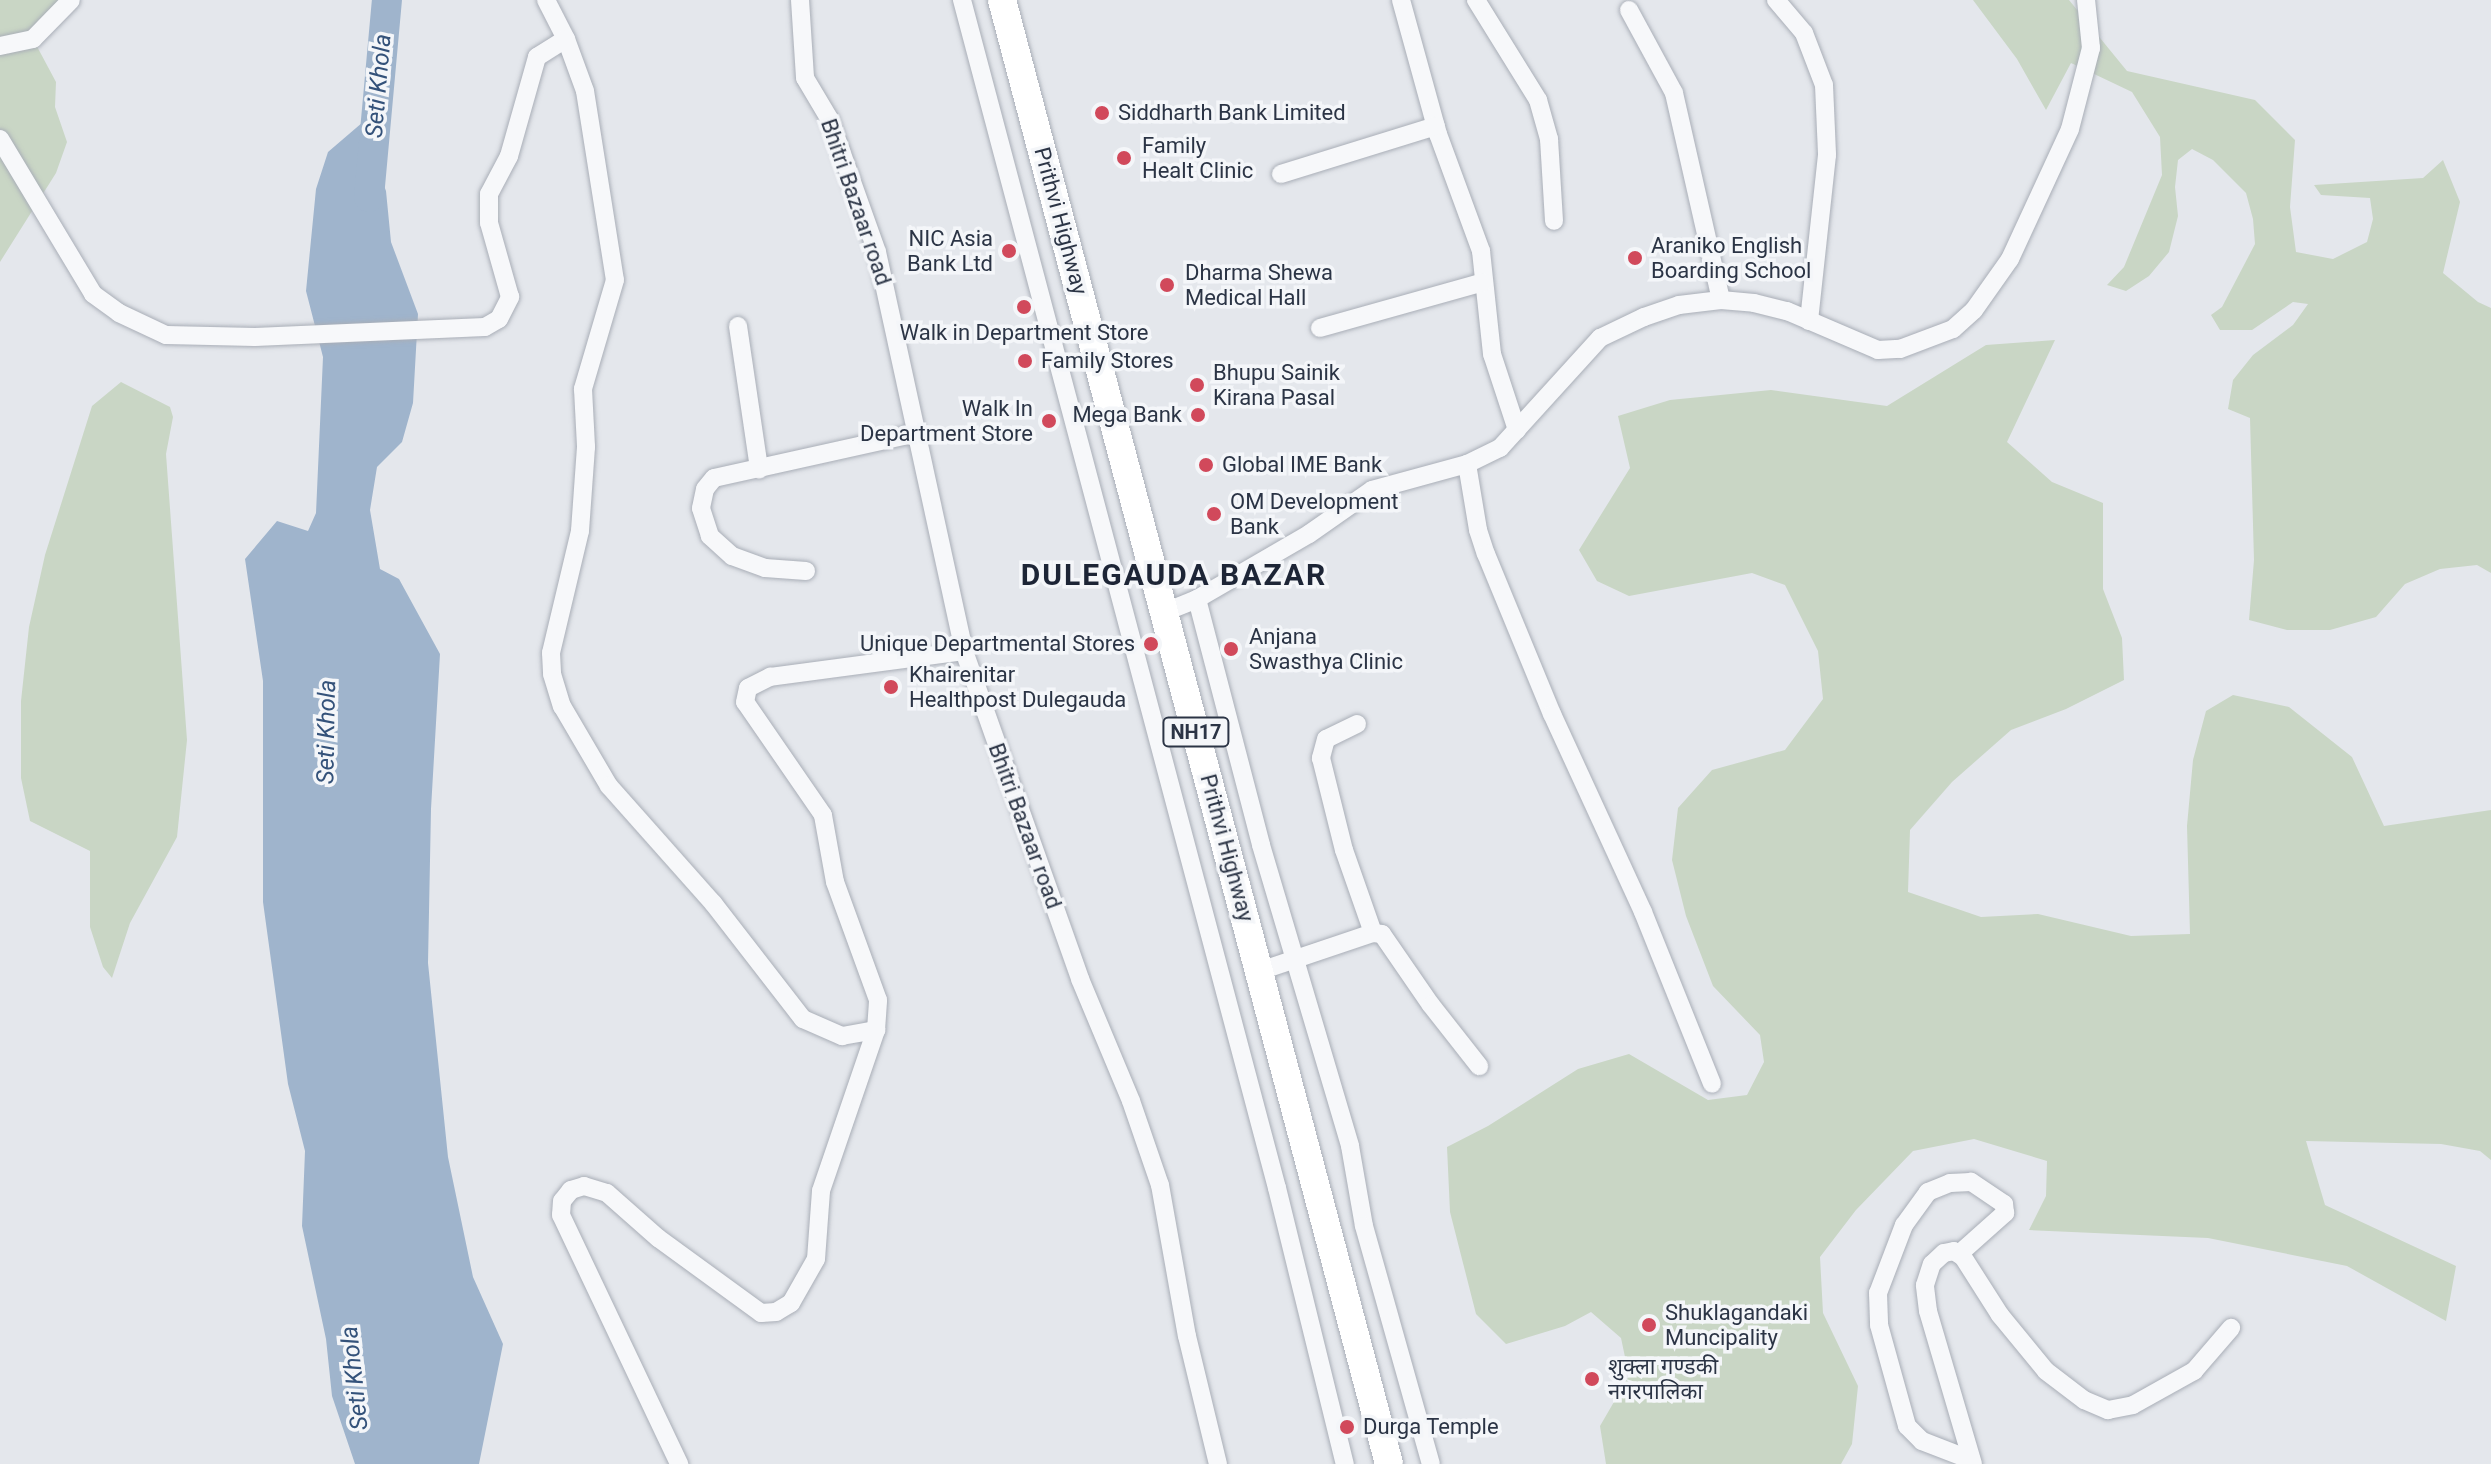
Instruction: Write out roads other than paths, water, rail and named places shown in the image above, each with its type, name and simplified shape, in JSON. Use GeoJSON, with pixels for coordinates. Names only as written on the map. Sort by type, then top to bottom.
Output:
{"type":"FeatureCollection","features":[{"type":"Feature","properties":{"kind":"highway","name":"Prithvi Highway"},"geometry":{"type":"LineString","coordinates":[[1002,0],[1389,1464]]}},
{"type":"Feature","properties":{"kind":"street"},"geometry":{"type":"LineString","coordinates":[[0,46],[33,39],[71,0]]}},
{"type":"Feature","properties":{"kind":"street"},"geometry":{"type":"LineString","coordinates":[[546,0],[566,39],[585,91],[615,280],[583,389],[586,447],[580,531],[551,653],[552,674],[562,706],[609,786],[713,903],[803,1019],[842,1036],[876,1030]]}},
{"type":"Feature","properties":{"kind":"street","name":"Bhitri Bazaar road"},"geometry":{"type":"LineString","coordinates":[[800,0],[805,78],[830,120],[877,252],[964,651],[1080,979],[1131,1101],[1160,1185],[1187,1336],[1218,1464]]}},
{"type":"Feature","properties":{"kind":"street"},"geometry":{"type":"LineString","coordinates":[[962,0],[1277,1188],[1345,1464]]}},
{"type":"Feature","properties":{"kind":"street"},"geometry":{"type":"LineString","coordinates":[[1401,0],[1436,126],[1481,251],[1492,354],[1517,430]]}},
{"type":"Feature","properties":{"kind":"street"},"geometry":{"type":"LineString","coordinates":[[1476,0],[1538,100],[1549,139],[1554,221]]}},
{"type":"Feature","properties":{"kind":"street"},"geometry":{"type":"LineString","coordinates":[[1776,0],[1804,33],[1824,85],[1827,155],[1809,321]]}},
{"type":"Feature","properties":{"kind":"street"},"geometry":{"type":"LineString","coordinates":[[1165,612],[1197,599],[1309,534],[1372,490],[1467,464],[1500,448],[1610,332],[1679,305],[1721,300],[1787,311],[1862,346],[1878,350],[1900,349],[1953,329],[1974,310],[2010,259],[2070,129],[2091,48],[2086,0]]}},
{"type":"Feature","properties":{"kind":"street"},"geometry":{"type":"LineString","coordinates":[[1629,10],[1674,93],[1721,300]]}},
{"type":"Feature","properties":{"kind":"street"},"geometry":{"type":"LineString","coordinates":[[1,141],[93,294],[119,313],[166,335],[255,337],[485,327],[499,319],[510,297],[489,223],[489,194],[509,156],[537,57],[566,39]]}},
{"type":"Feature","properties":{"kind":"street"},"geometry":{"type":"LineString","coordinates":[[1281,174],[1436,126]]}},
{"type":"Feature","properties":{"kind":"street"},"geometry":{"type":"LineString","coordinates":[[1320,328],[1484,282]]}},
{"type":"Feature","properties":{"kind":"street"},"geometry":{"type":"LineString","coordinates":[[738,326],[759,469]]}},
{"type":"Feature","properties":{"kind":"street"},"geometry":{"type":"LineString","coordinates":[[806,571],[765,568],[732,556],[710,536],[701,508],[705,489],[714,478],[917,433]]}},
{"type":"Feature","properties":{"kind":"street"},"geometry":{"type":"LineString","coordinates":[[1467,464],[1478,530],[1486,554],[1552,714],[1643,912],[1712,1084]]}},
{"type":"Feature","properties":{"kind":"street"},"geometry":{"type":"LineString","coordinates":[[1197,599],[1261,845],[1350,1146],[1364,1226],[1431,1464]]}},
{"type":"Feature","properties":{"kind":"street"},"geometry":{"type":"LineString","coordinates":[[679,1464],[561,1215],[562,1201],[571,1190],[584,1186],[607,1193],[658,1238],[761,1313],[776,1312],[791,1303],[816,1259],[821,1191],[876,1030],[878,1000],[835,882],[823,815],[745,702],[748,688],[770,677],[964,651]]}},
{"type":"Feature","properties":{"kind":"street"},"geometry":{"type":"LineString","coordinates":[[1357,724],[1326,739],[1321,758],[1344,850],[1373,933]]}},
{"type":"Feature","properties":{"kind":"street"},"geometry":{"type":"LineString","coordinates":[[1260,971],[1373,933],[1382,934],[1479,1066]]}},
{"type":"Feature","properties":{"kind":"street"},"geometry":{"type":"LineString","coordinates":[[1971,1182],[1991,1192],[2004,1204],[2005,1213],[1959,1254],[1944,1253],[1932,1264],[1925,1285],[1934,1338],[1972,1462],[1922,1441],[1907,1426],[1879,1325],[1878,1293],[1904,1225],[1928,1192],[1950,1183],[1971,1182]]}},
{"type":"Feature","properties":{"kind":"street"},"geometry":{"type":"LineString","coordinates":[[1959,1254],[2000,1315],[2046,1371],[2084,1400],[2108,1410],[2133,1405],[2194,1371],[2231,1328]]}},
{"type":"Feature","properties":{"kind":"water"},"geometry":{"type":"Polygon","coordinates":[[[377,110],[373,156],[386,191],[391,242],[418,314],[413,403],[402,442],[377,467],[370,510],[380,569],[399,579],[440,654],[431,809],[428,963],[448,1157],[473,1277],[503,1344],[479,1464],[355,1464],[332,1396],[326,1339],[302,1226],[305,1151],[288,1084],[263,902],[263,681],[245,559],[277,521],[308,531],[316,513],[323,357],[306,291],[316,189],[328,152],[377,110]]]}},
{"type":"Feature","properties":{"kind":"waterway","name":"Seti Khola"},"geometry":{"type":"LineString","coordinates":[[369,197],[387,0]]}},
{"type":"Feature","properties":{"kind":"place","name":"Siddharth Bank Limited"},"geometry":{"type":"Point","coordinates":[1102,113]}},
{"type":"Feature","properties":{"kind":"place","name":"Family Healt Clinic"},"geometry":{"type":"Point","coordinates":[1124,158]}},
{"type":"Feature","properties":{"kind":"place","name":"NIC Asia Bank Ltd"},"geometry":{"type":"Point","coordinates":[1009,251]}},
{"type":"Feature","properties":{"kind":"place","name":"Araniko English Boarding School"},"geometry":{"type":"Point","coordinates":[1635,258]}},
{"type":"Feature","properties":{"kind":"place","name":"Dharma Shewa Medical Hall"},"geometry":{"type":"Point","coordinates":[1167,285]}},
{"type":"Feature","properties":{"kind":"place","name":"Walk in Department Store"},"geometry":{"type":"Point","coordinates":[1024,307]}},
{"type":"Feature","properties":{"kind":"place","name":"Family Stores"},"geometry":{"type":"Point","coordinates":[1025,361]}},
{"type":"Feature","properties":{"kind":"place","name":"Bhupu Sainik Kirana Pasal"},"geometry":{"type":"Point","coordinates":[1197,385]}},
{"type":"Feature","properties":{"kind":"place","name":"Mega Bank"},"geometry":{"type":"Point","coordinates":[1198,415]}},
{"type":"Feature","properties":{"kind":"place","name":"Walk In Department Store"},"geometry":{"type":"Point","coordinates":[1049,421]}},
{"type":"Feature","properties":{"kind":"place","name":"Global IME Bank"},"geometry":{"type":"Point","coordinates":[1206,465]}},
{"type":"Feature","properties":{"kind":"place","name":"OM Development Bank"},"geometry":{"type":"Point","coordinates":[1214,514]}},
{"type":"Feature","properties":{"kind":"place","name":"Unique Departmental Stores"},"geometry":{"type":"Point","coordinates":[1151,644]}},
{"type":"Feature","properties":{"kind":"place","name":"Anjana Swasthya Clinic"},"geometry":{"type":"Point","coordinates":[1231,649]}},
{"type":"Feature","properties":{"kind":"place","name":"Khairenitar Healthpost Dulegauda"},"geometry":{"type":"Point","coordinates":[891,687]}},
{"type":"Feature","properties":{"kind":"place","name":"Shuklagandaki Muncipality"},"geometry":{"type":"Point","coordinates":[1649,1325]}},
{"type":"Feature","properties":{"kind":"place","name":"शुक्ला गण्डकी नगरपालिका"},"geometry":{"type":"Point","coordinates":[1592,1379]}},
{"type":"Feature","properties":{"kind":"place","name":"Durga Temple"},"geometry":{"type":"Point","coordinates":[1347,1427]}},
{"type":"Feature","properties":{"kind":"district","name":"DULEGAUDA BAZAR"},"geometry":{"type":"Point","coordinates":[1174,575]}}]}
